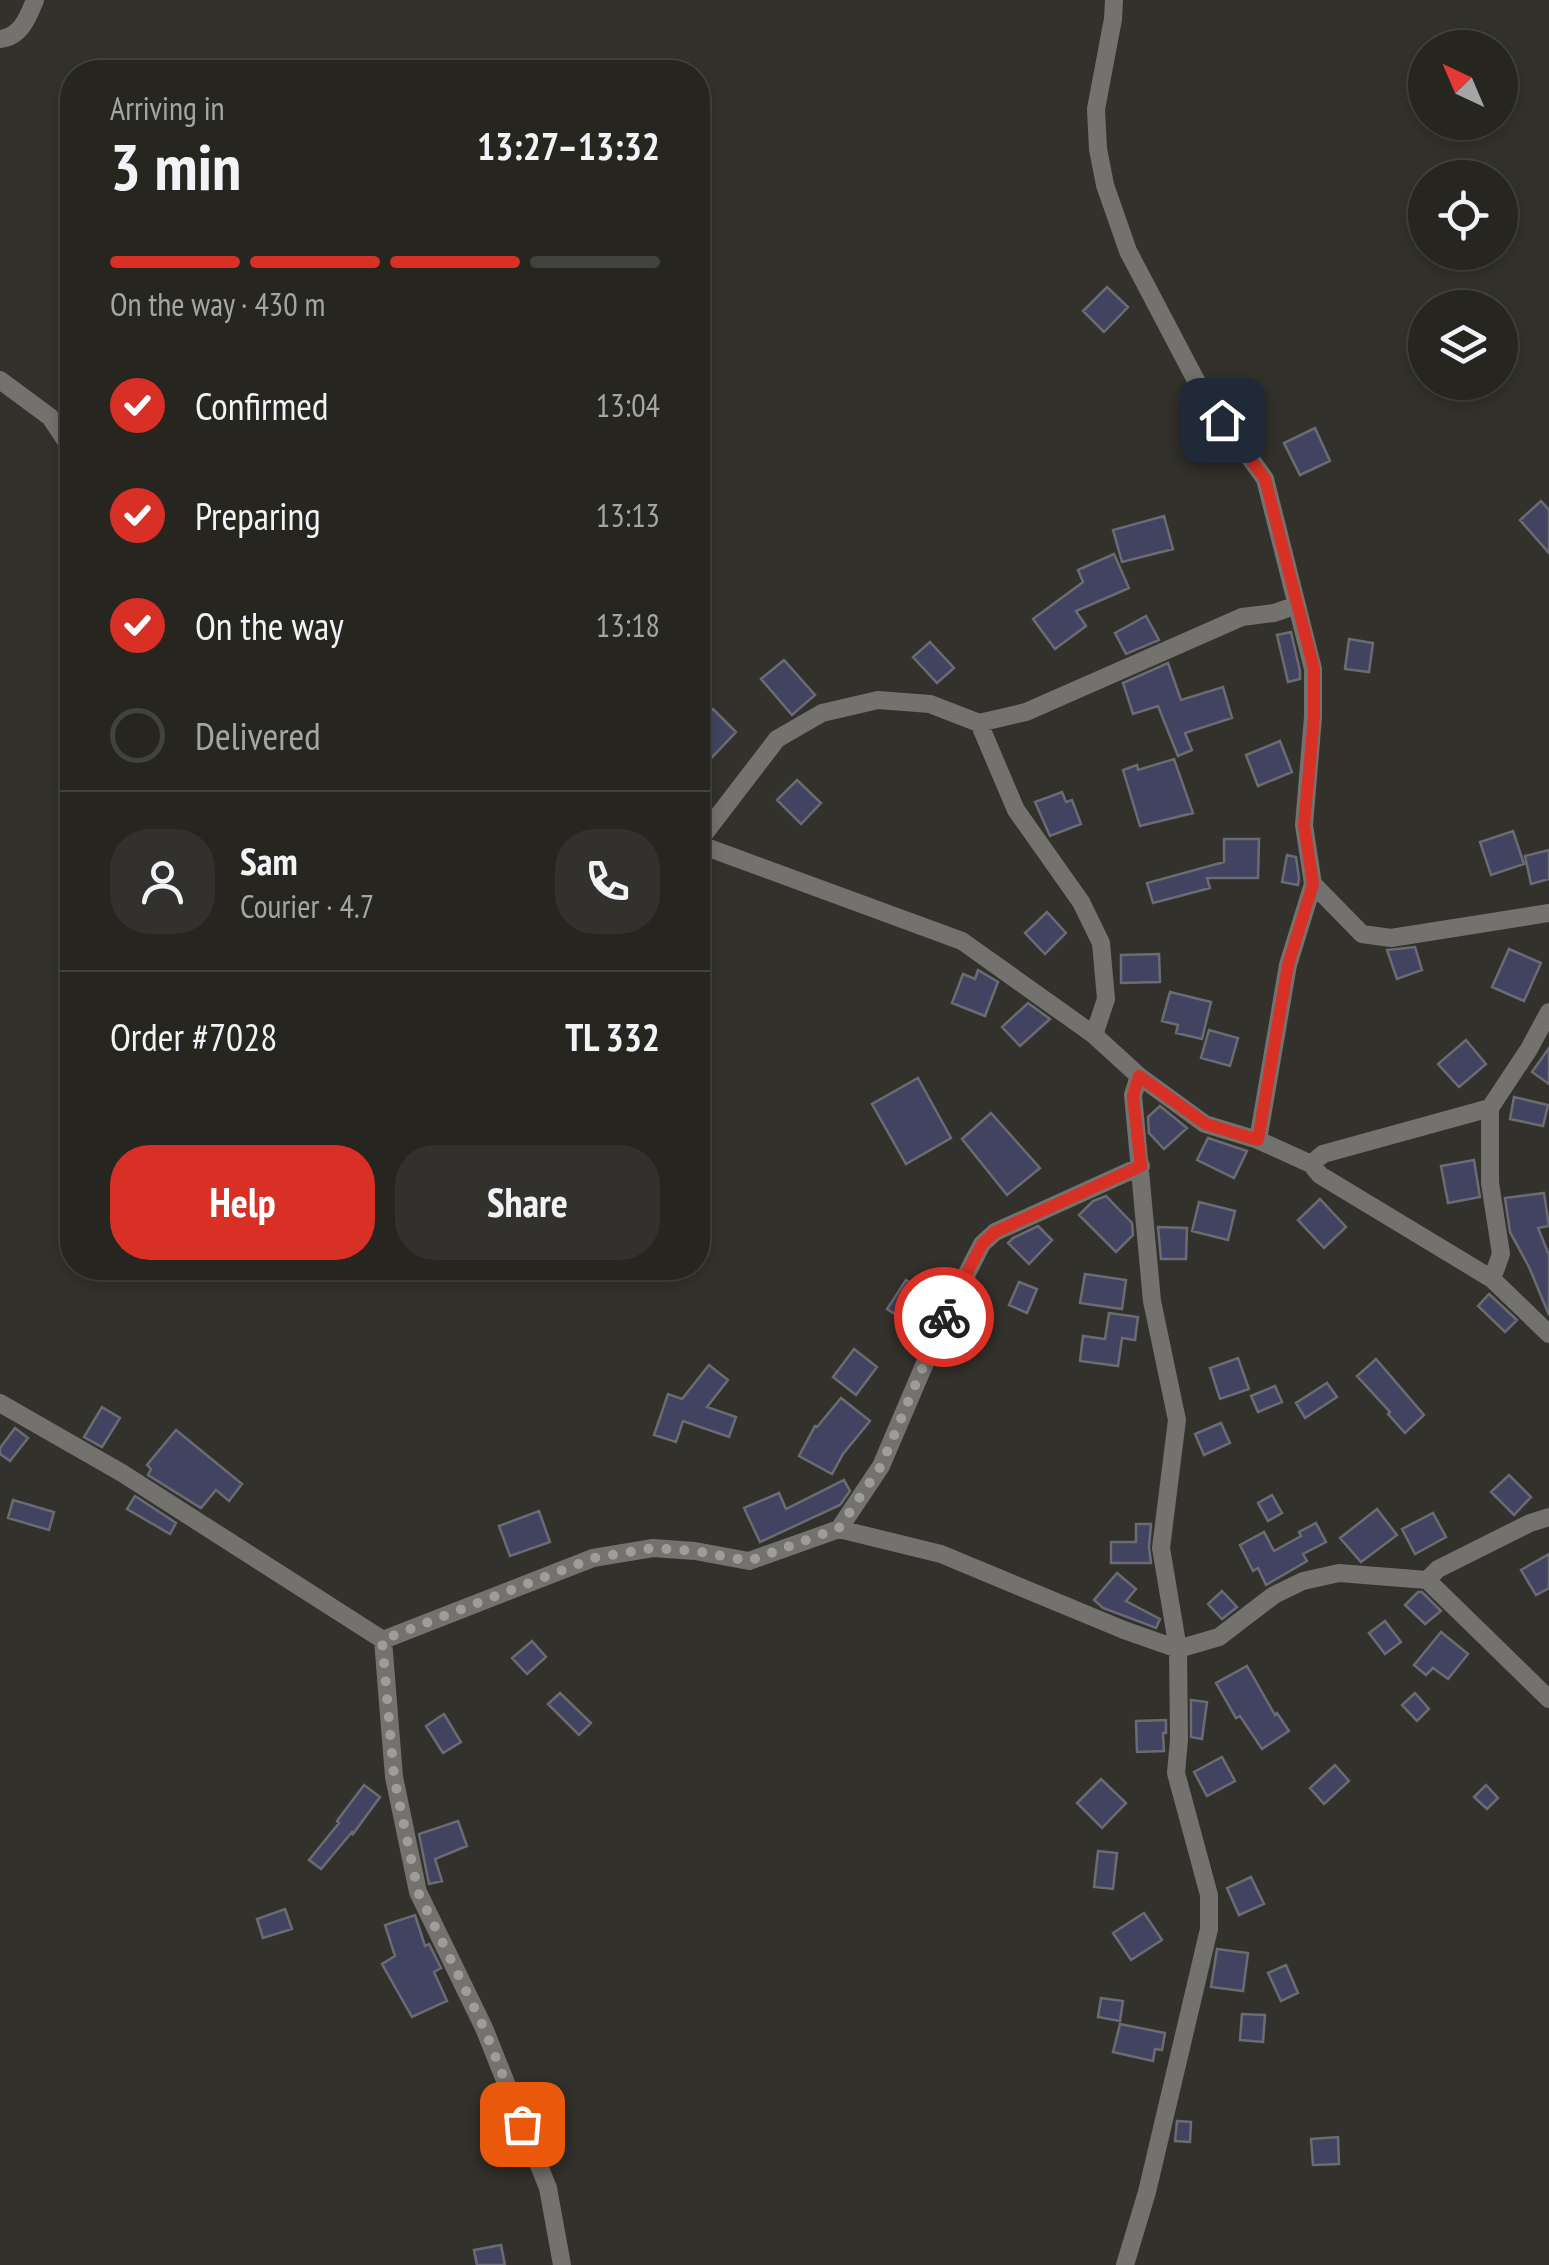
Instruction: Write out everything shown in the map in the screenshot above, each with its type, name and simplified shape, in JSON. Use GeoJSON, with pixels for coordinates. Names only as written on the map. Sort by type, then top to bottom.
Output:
{"type":"FeatureCollection","features":[{"type":"Feature","properties":{"kind":"street"},"geometry":{"type":"LineString","coordinates":[[0,39],[24,26],[35,0]]}},
{"type":"Feature","properties":{"kind":"street"},"geometry":{"type":"LineString","coordinates":[[1114,0],[1096,108],[1105,184],[1128,251],[1201,390],[1265,479],[1314,669],[1314,717],[1304,825],[1313,884],[1288,965],[1258,1140]]}},
{"type":"Feature","properties":{"kind":"street"},"geometry":{"type":"LineString","coordinates":[[0,380],[50,417],[60,432]]}},
{"type":"Feature","properties":{"kind":"street"},"geometry":{"type":"LineString","coordinates":[[710,827],[777,739],[822,713],[878,700],[930,704],[979,722],[1026,712],[1242,617],[1274,613],[1297,604]]}},
{"type":"Feature","properties":{"kind":"street"},"geometry":{"type":"LineString","coordinates":[[979,722],[1016,810],[1081,902],[1102,943],[1106,999],[1094,1035]]}},
{"type":"Feature","properties":{"kind":"street"},"geometry":{"type":"LineString","coordinates":[[710,847],[962,941],[1094,1035],[1139,1076],[1206,1124],[1258,1140],[1311,1164],[1320,1174],[1492,1279],[1549,1334]]}},
{"type":"Feature","properties":{"kind":"street"},"geometry":{"type":"LineString","coordinates":[[1313,884],[1362,934],[1391,938],[1549,913]]}},
{"type":"Feature","properties":{"kind":"street"},"geometry":{"type":"LineString","coordinates":[[1492,1279],[1502,1254],[1490,1184],[1490,1108],[1549,1012]]}},
{"type":"Feature","properties":{"kind":"street"},"geometry":{"type":"LineString","coordinates":[[1125,2265],[1147,2192],[1209,1928],[1209,1895],[1176,1773],[1178,1649],[1162,1548],[1177,1420],[1152,1301],[1133,1096],[1139,1076]]}},
{"type":"Feature","properties":{"kind":"street"},"geometry":{"type":"LineString","coordinates":[[1311,1164],[1323,1154],[1490,1108]]}},
{"type":"Feature","properties":{"kind":"street"},"geometry":{"type":"LineString","coordinates":[[839,1528],[881,1466],[946,1314],[982,1244],[995,1232],[1141,1166]]}},
{"type":"Feature","properties":{"kind":"street"},"geometry":{"type":"LineString","coordinates":[[0,1403],[122,1473],[382,1640]]}},
{"type":"Feature","properties":{"kind":"street"},"geometry":{"type":"LineString","coordinates":[[1427,1580],[1438,1569],[1530,1522],[1549,1517]]}},
{"type":"Feature","properties":{"kind":"street"},"geometry":{"type":"LineString","coordinates":[[382,1640],[594,1558],[653,1548],[749,1561],[839,1528],[941,1554],[1178,1649],[1219,1637],[1274,1595],[1303,1581],[1339,1573],[1427,1580],[1549,1698]]}},
{"type":"Feature","properties":{"kind":"street"},"geometry":{"type":"LineString","coordinates":[[382,1640],[394,1777],[418,1892],[484,2028],[548,2188],[562,2265]]}},
{"type":"Feature","properties":{"kind":"building"},"geometry":{"type":"Polygon","coordinates":[[[1107,287],[1128,307],[1104,332],[1083,311],[1107,287]]]}},
{"type":"Feature","properties":{"kind":"building"},"geometry":{"type":"Polygon","coordinates":[[[1315,428],[1330,461],[1300,475],[1284,443],[1315,428]]]}},
{"type":"Feature","properties":{"kind":"building"},"geometry":{"type":"Polygon","coordinates":[[[1541,501],[1549,510],[1549,553],[1520,520],[1541,501]]]}},
{"type":"Feature","properties":{"kind":"building"},"geometry":{"type":"Polygon","coordinates":[[[1164,516],[1173,549],[1122,562],[1113,530],[1164,516]]]}},
{"type":"Feature","properties":{"kind":"building"},"geometry":{"type":"Polygon","coordinates":[[[1114,554],[1129,588],[1076,611],[1086,626],[1055,649],[1033,619],[1083,582],[1078,570],[1114,554]]]}},
{"type":"Feature","properties":{"kind":"building"},"geometry":{"type":"Polygon","coordinates":[[[1146,616],[1159,640],[1126,654],[1115,633],[1146,616]]]}},
{"type":"Feature","properties":{"kind":"building"},"geometry":{"type":"Polygon","coordinates":[[[1291,632],[1300,679],[1288,682],[1277,635],[1291,632]]]}},
{"type":"Feature","properties":{"kind":"building"},"geometry":{"type":"Polygon","coordinates":[[[1349,639],[1373,643],[1369,672],[1345,669],[1349,639]]]}},
{"type":"Feature","properties":{"kind":"building"},"geometry":{"type":"Polygon","coordinates":[[[930,642],[954,668],[937,683],[913,657],[930,642]]]}},
{"type":"Feature","properties":{"kind":"building"},"geometry":{"type":"Polygon","coordinates":[[[784,660],[815,695],[792,715],[761,679],[784,660]]]}},
{"type":"Feature","properties":{"kind":"building"},"geometry":{"type":"Polygon","coordinates":[[[1168,663],[1181,700],[1223,687],[1232,718],[1185,733],[1192,750],[1178,756],[1158,706],[1133,714],[1123,683],[1168,663]]]}},
{"type":"Feature","properties":{"kind":"building"},"geometry":{"type":"Polygon","coordinates":[[[713,709],[736,732],[710,759],[713,709]]]}},
{"type":"Feature","properties":{"kind":"building"},"geometry":{"type":"Polygon","coordinates":[[[1280,741],[1292,772],[1258,786],[1246,755],[1280,741]]]}},
{"type":"Feature","properties":{"kind":"building"},"geometry":{"type":"Polygon","coordinates":[[[1174,759],[1193,813],[1140,826],[1123,770],[1137,765],[1138,770],[1174,759]]]}},
{"type":"Feature","properties":{"kind":"building"},"geometry":{"type":"Polygon","coordinates":[[[797,780],[821,803],[801,824],[777,800],[797,780]]]}},
{"type":"Feature","properties":{"kind":"building"},"geometry":{"type":"Polygon","coordinates":[[[1062,792],[1066,802],[1072,800],[1081,824],[1050,836],[1035,802],[1062,792]]]}},
{"type":"Feature","properties":{"kind":"building"},"geometry":{"type":"Polygon","coordinates":[[[1513,831],[1524,864],[1491,875],[1480,842],[1513,831]]]}},
{"type":"Feature","properties":{"kind":"building"},"geometry":{"type":"Polygon","coordinates":[[[1224,839],[1259,839],[1258,878],[1207,878],[1210,888],[1153,903],[1147,883],[1224,862],[1224,839]]]}},
{"type":"Feature","properties":{"kind":"building"},"geometry":{"type":"Polygon","coordinates":[[[1549,850],[1549,879],[1531,884],[1525,856],[1549,850]]]}},
{"type":"Feature","properties":{"kind":"building"},"geometry":{"type":"Polygon","coordinates":[[[1287,855],[1296,857],[1298,885],[1282,882],[1287,855]]]}},
{"type":"Feature","properties":{"kind":"building"},"geometry":{"type":"Polygon","coordinates":[[[1047,912],[1066,933],[1045,954],[1025,933],[1047,912]]]}},
{"type":"Feature","properties":{"kind":"building"},"geometry":{"type":"Polygon","coordinates":[[[1415,947],[1422,970],[1397,979],[1387,950],[1415,947]]]}},
{"type":"Feature","properties":{"kind":"building"},"geometry":{"type":"Polygon","coordinates":[[[1509,949],[1541,963],[1524,1001],[1492,987],[1509,949]]]}},
{"type":"Feature","properties":{"kind":"building"},"geometry":{"type":"Polygon","coordinates":[[[1159,954],[1160,982],[1121,983],[1121,955],[1159,954]]]}},
{"type":"Feature","properties":{"kind":"building"},"geometry":{"type":"Polygon","coordinates":[[[978,970],[998,982],[985,1016],[952,1003],[963,974],[975,979],[978,970]]]}},
{"type":"Feature","properties":{"kind":"building"},"geometry":{"type":"Polygon","coordinates":[[[1170,992],[1211,1002],[1202,1039],[1176,1033],[1178,1025],[1162,1021],[1170,992]]]}},
{"type":"Feature","properties":{"kind":"building"},"geometry":{"type":"Polygon","coordinates":[[[1028,1003],[1050,1019],[1020,1046],[1002,1027],[1028,1003]]]}},
{"type":"Feature","properties":{"kind":"building"},"geometry":{"type":"Polygon","coordinates":[[[1209,1030],[1238,1038],[1230,1066],[1201,1058],[1209,1030]]]}},
{"type":"Feature","properties":{"kind":"building"},"geometry":{"type":"Polygon","coordinates":[[[1466,1040],[1486,1064],[1459,1087],[1438,1064],[1466,1040]]]}},
{"type":"Feature","properties":{"kind":"building"},"geometry":{"type":"Polygon","coordinates":[[[1549,1048],[1549,1084],[1532,1072],[1549,1048]]]}},
{"type":"Feature","properties":{"kind":"building"},"geometry":{"type":"Polygon","coordinates":[[[918,1078],[951,1138],[906,1164],[872,1104],[918,1078]]]}},
{"type":"Feature","properties":{"kind":"building"},"geometry":{"type":"Polygon","coordinates":[[[1514,1097],[1548,1105],[1543,1126],[1510,1119],[1514,1097]]]}},
{"type":"Feature","properties":{"kind":"building"},"geometry":{"type":"Polygon","coordinates":[[[1160,1106],[1187,1128],[1164,1149],[1149,1133],[1148,1117],[1160,1106]]]}},
{"type":"Feature","properties":{"kind":"building"},"geometry":{"type":"Polygon","coordinates":[[[991,1113],[1040,1168],[1007,1195],[962,1139],[991,1113]]]}},
{"type":"Feature","properties":{"kind":"building"},"geometry":{"type":"Polygon","coordinates":[[[1208,1138],[1247,1151],[1234,1178],[1197,1160],[1208,1138]]]}},
{"type":"Feature","properties":{"kind":"building"},"geometry":{"type":"Polygon","coordinates":[[[1474,1160],[1480,1197],[1448,1203],[1441,1166],[1474,1160]]]}},
{"type":"Feature","properties":{"kind":"building"},"geometry":{"type":"Polygon","coordinates":[[[1544,1193],[1549,1226],[1538,1228],[1549,1255],[1549,1315],[1510,1232],[1505,1198],[1544,1193]]]}},
{"type":"Feature","properties":{"kind":"building"},"geometry":{"type":"Polygon","coordinates":[[[1106,1196],[1132,1223],[1133,1235],[1116,1252],[1079,1215],[1093,1201],[1106,1196]]]}},
{"type":"Feature","properties":{"kind":"building"},"geometry":{"type":"Polygon","coordinates":[[[1320,1199],[1346,1227],[1324,1248],[1298,1220],[1320,1199]]]}},
{"type":"Feature","properties":{"kind":"building"},"geometry":{"type":"Polygon","coordinates":[[[1199,1202],[1235,1211],[1228,1240],[1192,1231],[1199,1202]]]}},
{"type":"Feature","properties":{"kind":"building"},"geometry":{"type":"Polygon","coordinates":[[[1038,1226],[1052,1240],[1029,1264],[1008,1243],[1038,1226]]]}},
{"type":"Feature","properties":{"kind":"building"},"geometry":{"type":"Polygon","coordinates":[[[1158,1227],[1187,1228],[1186,1259],[1161,1259],[1158,1227]]]}},
{"type":"Feature","properties":{"kind":"building"},"geometry":{"type":"Polygon","coordinates":[[[1085,1274],[1126,1280],[1122,1309],[1080,1303],[1085,1274]]]}},
{"type":"Feature","properties":{"kind":"building"},"geometry":{"type":"Polygon","coordinates":[[[906,1280],[932,1296],[914,1326],[887,1309],[906,1280]]]}},
{"type":"Feature","properties":{"kind":"building"},"geometry":{"type":"Polygon","coordinates":[[[1019,1282],[1037,1289],[1027,1313],[1009,1305],[1019,1282]]]}},
{"type":"Feature","properties":{"kind":"building"},"geometry":{"type":"Polygon","coordinates":[[[1489,1294],[1517,1320],[1505,1332],[1478,1306],[1489,1294]]]}},
{"type":"Feature","properties":{"kind":"building"},"geometry":{"type":"Polygon","coordinates":[[[1109,1313],[1138,1317],[1135,1340],[1122,1338],[1118,1366],[1080,1361],[1083,1336],[1105,1339],[1109,1313]]]}},
{"type":"Feature","properties":{"kind":"building"},"geometry":{"type":"Polygon","coordinates":[[[854,1349],[877,1367],[856,1395],[833,1377],[854,1349]]]}},
{"type":"Feature","properties":{"kind":"building"},"geometry":{"type":"Polygon","coordinates":[[[1238,1358],[1249,1389],[1220,1399],[1210,1368],[1238,1358]]]}},
{"type":"Feature","properties":{"kind":"building"},"geometry":{"type":"Polygon","coordinates":[[[1376,1359],[1424,1415],[1405,1433],[1357,1376],[1376,1359]]]}},
{"type":"Feature","properties":{"kind":"building"},"geometry":{"type":"Polygon","coordinates":[[[709,1365],[728,1380],[707,1407],[736,1417],[729,1437],[683,1421],[676,1442],[654,1435],[668,1394],[682,1399],[709,1365]]]}},
{"type":"Feature","properties":{"kind":"building"},"geometry":{"type":"Polygon","coordinates":[[[1327,1383],[1337,1397],[1305,1418],[1296,1403],[1327,1383]]]}},
{"type":"Feature","properties":{"kind":"building"},"geometry":{"type":"Polygon","coordinates":[[[1275,1386],[1282,1402],[1258,1412],[1251,1396],[1275,1386]]]}},
{"type":"Feature","properties":{"kind":"building"},"geometry":{"type":"Polygon","coordinates":[[[841,1398],[870,1421],[832,1474],[799,1456],[815,1426],[841,1398]]]}},
{"type":"Feature","properties":{"kind":"building"},"geometry":{"type":"Polygon","coordinates":[[[102,1407],[120,1418],[102,1447],[84,1437],[102,1407]]]}},
{"type":"Feature","properties":{"kind":"building"},"geometry":{"type":"Polygon","coordinates":[[[1221,1423],[1230,1443],[1204,1455],[1195,1434],[1221,1423]]]}},
{"type":"Feature","properties":{"kind":"building"},"geometry":{"type":"Polygon","coordinates":[[[15,1428],[28,1438],[10,1461],[0,1454],[0,1448],[15,1428]]]}},
{"type":"Feature","properties":{"kind":"building"},"geometry":{"type":"Polygon","coordinates":[[[176,1430],[242,1484],[229,1501],[216,1490],[201,1508],[148,1475],[151,1469],[147,1465],[176,1430]]]}},
{"type":"Feature","properties":{"kind":"building"},"geometry":{"type":"Polygon","coordinates":[[[1509,1475],[1531,1497],[1514,1515],[1491,1492],[1509,1475]]]}},
{"type":"Feature","properties":{"kind":"building"},"geometry":{"type":"Polygon","coordinates":[[[844,1480],[850,1491],[840,1505],[760,1542],[744,1508],[779,1493],[786,1509],[844,1480]]]}},
{"type":"Feature","properties":{"kind":"building"},"geometry":{"type":"Polygon","coordinates":[[[1272,1495],[1282,1513],[1268,1521],[1258,1503],[1272,1495]]]}},
{"type":"Feature","properties":{"kind":"building"},"geometry":{"type":"Polygon","coordinates":[[[135,1496],[176,1523],[170,1534],[127,1509],[135,1496]]]}},
{"type":"Feature","properties":{"kind":"building"},"geometry":{"type":"Polygon","coordinates":[[[13,1500],[54,1512],[49,1530],[8,1518],[13,1500]]]}},
{"type":"Feature","properties":{"kind":"building"},"geometry":{"type":"Polygon","coordinates":[[[1377,1509],[1397,1535],[1361,1562],[1340,1538],[1377,1509]]]}},
{"type":"Feature","properties":{"kind":"building"},"geometry":{"type":"Polygon","coordinates":[[[539,1511],[550,1542],[510,1556],[499,1526],[539,1511]]]}},
{"type":"Feature","properties":{"kind":"building"},"geometry":{"type":"Polygon","coordinates":[[[1433,1513],[1446,1537],[1415,1554],[1402,1529],[1433,1513]]]}},
{"type":"Feature","properties":{"kind":"building"},"geometry":{"type":"Polygon","coordinates":[[[1316,1523],[1326,1542],[1303,1554],[1307,1561],[1266,1585],[1258,1568],[1253,1571],[1240,1545],[1264,1532],[1274,1551],[1316,1523]]]}},
{"type":"Feature","properties":{"kind":"building"},"geometry":{"type":"Polygon","coordinates":[[[1136,1524],[1151,1524],[1151,1563],[1111,1563],[1111,1542],[1136,1542],[1136,1524]]]}},
{"type":"Feature","properties":{"kind":"building"},"geometry":{"type":"Polygon","coordinates":[[[1549,1554],[1549,1588],[1536,1595],[1521,1570],[1549,1554]]]}},
{"type":"Feature","properties":{"kind":"building"},"geometry":{"type":"Polygon","coordinates":[[[1117,1573],[1136,1589],[1126,1601],[1160,1619],[1156,1628],[1103,1608],[1094,1600],[1117,1573]]]}},
{"type":"Feature","properties":{"kind":"building"},"geometry":{"type":"Polygon","coordinates":[[[1222,1591],[1237,1607],[1222,1619],[1208,1604],[1222,1591]]]}},
{"type":"Feature","properties":{"kind":"building"},"geometry":{"type":"Polygon","coordinates":[[[1418,1592],[1441,1611],[1425,1624],[1405,1605],[1418,1592]]]}},
{"type":"Feature","properties":{"kind":"building"},"geometry":{"type":"Polygon","coordinates":[[[1385,1621],[1401,1642],[1385,1654],[1369,1633],[1385,1621]]]}},
{"type":"Feature","properties":{"kind":"building"},"geometry":{"type":"Polygon","coordinates":[[[1441,1632],[1468,1654],[1448,1679],[1433,1668],[1426,1675],[1414,1665],[1441,1632]]]}},
{"type":"Feature","properties":{"kind":"building"},"geometry":{"type":"Polygon","coordinates":[[[532,1641],[546,1657],[527,1674],[512,1658],[532,1641]]]}},
{"type":"Feature","properties":{"kind":"building"},"geometry":{"type":"Polygon","coordinates":[[[1247,1666],[1275,1715],[1289,1731],[1262,1749],[1240,1716],[1236,1718],[1216,1683],[1247,1666]]]}},
{"type":"Feature","properties":{"kind":"building"},"geometry":{"type":"Polygon","coordinates":[[[560,1693],[591,1723],[579,1735],[548,1704],[560,1693]]]}},
{"type":"Feature","properties":{"kind":"building"},"geometry":{"type":"Polygon","coordinates":[[[1415,1693],[1429,1709],[1417,1721],[1402,1705],[1415,1693]]]}},
{"type":"Feature","properties":{"kind":"building"},"geometry":{"type":"Polygon","coordinates":[[[1191,1700],[1207,1702],[1202,1739],[1191,1737],[1191,1700]]]}},
{"type":"Feature","properties":{"kind":"building"},"geometry":{"type":"Polygon","coordinates":[[[444,1714],[461,1742],[443,1753],[426,1726],[444,1714]]]}},
{"type":"Feature","properties":{"kind":"building"},"geometry":{"type":"Polygon","coordinates":[[[1166,1720],[1164,1751],[1137,1752],[1136,1721],[1166,1720]]]}},
{"type":"Feature","properties":{"kind":"building"},"geometry":{"type":"Polygon","coordinates":[[[1222,1757],[1235,1781],[1207,1796],[1194,1772],[1222,1757]]]}},
{"type":"Feature","properties":{"kind":"building"},"geometry":{"type":"Polygon","coordinates":[[[1335,1765],[1349,1781],[1324,1804],[1310,1788],[1335,1765]]]}},
{"type":"Feature","properties":{"kind":"building"},"geometry":{"type":"Polygon","coordinates":[[[1101,1779],[1126,1803],[1102,1828],[1077,1803],[1101,1779]]]}},
{"type":"Feature","properties":{"kind":"building"},"geometry":{"type":"Polygon","coordinates":[[[364,1785],[380,1797],[321,1869],[309,1860],[364,1785]]]}},
{"type":"Feature","properties":{"kind":"building"},"geometry":{"type":"Polygon","coordinates":[[[1486,1785],[1498,1798],[1487,1809],[1474,1797],[1486,1785]]]}},
{"type":"Feature","properties":{"kind":"building"},"geometry":{"type":"Polygon","coordinates":[[[458,1821],[467,1846],[435,1859],[442,1881],[429,1884],[419,1834],[458,1821]]]}},
{"type":"Feature","properties":{"kind":"building"},"geometry":{"type":"Polygon","coordinates":[[[1098,1851],[1117,1853],[1113,1889],[1094,1887],[1098,1851]]]}},
{"type":"Feature","properties":{"kind":"building"},"geometry":{"type":"Polygon","coordinates":[[[1251,1877],[1264,1904],[1239,1915],[1227,1888],[1251,1877]]]}},
{"type":"Feature","properties":{"kind":"building"},"geometry":{"type":"Polygon","coordinates":[[[285,1909],[292,1929],[263,1938],[257,1919],[285,1909]]]}},
{"type":"Feature","properties":{"kind":"building"},"geometry":{"type":"Polygon","coordinates":[[[1144,1913],[1162,1940],[1131,1960],[1113,1933],[1144,1913]]]}},
{"type":"Feature","properties":{"kind":"building"},"geometry":{"type":"Polygon","coordinates":[[[415,1915],[425,1946],[429,1944],[441,1968],[434,1972],[447,2001],[412,2017],[382,1964],[395,1956],[385,1925],[415,1915]]]}},
{"type":"Feature","properties":{"kind":"building"},"geometry":{"type":"Polygon","coordinates":[[[1217,1949],[1248,1953],[1243,1991],[1211,1987],[1217,1949]]]}},
{"type":"Feature","properties":{"kind":"building"},"geometry":{"type":"Polygon","coordinates":[[[1286,1965],[1298,1993],[1281,2001],[1268,1973],[1286,1965]]]}},
{"type":"Feature","properties":{"kind":"building"},"geometry":{"type":"Polygon","coordinates":[[[1101,1998],[1123,2001],[1120,2021],[1098,2017],[1101,1998]]]}},
{"type":"Feature","properties":{"kind":"building"},"geometry":{"type":"Polygon","coordinates":[[[1242,2014],[1265,2015],[1263,2042],[1240,2040],[1242,2014]]]}},
{"type":"Feature","properties":{"kind":"building"},"geometry":{"type":"Polygon","coordinates":[[[1120,2024],[1165,2033],[1162,2050],[1155,2049],[1153,2061],[1113,2052],[1120,2024]]]}},
{"type":"Feature","properties":{"kind":"building"},"geometry":{"type":"Polygon","coordinates":[[[1177,2121],[1191,2122],[1190,2142],[1175,2141],[1177,2121]]]}},
{"type":"Feature","properties":{"kind":"building"},"geometry":{"type":"Polygon","coordinates":[[[1338,2137],[1339,2164],[1313,2165],[1311,2139],[1338,2137]]]}},
{"type":"Feature","properties":{"kind":"building"},"geometry":{"type":"Polygon","coordinates":[[[501,2245],[505,2265],[477,2265],[474,2250],[501,2245]]]}},
{"type":"Feature","properties":{"kind":"way so far"},"geometry":{"type":"LineString","coordinates":[[522,2124],[484,2028],[418,1892],[394,1777],[382,1640],[594,1558],[653,1548],[749,1561],[839,1528],[881,1466],[944,1317]]}},
{"type":"Feature","properties":{"kind":"route"},"geometry":{"type":"LineString","coordinates":[[944,1317],[982,1244],[995,1232],[1141,1166],[1133,1096],[1139,1076],[1206,1124],[1258,1140],[1288,965],[1313,884],[1304,825],[1314,717],[1314,669],[1265,479],[1222,420]]}}]}
